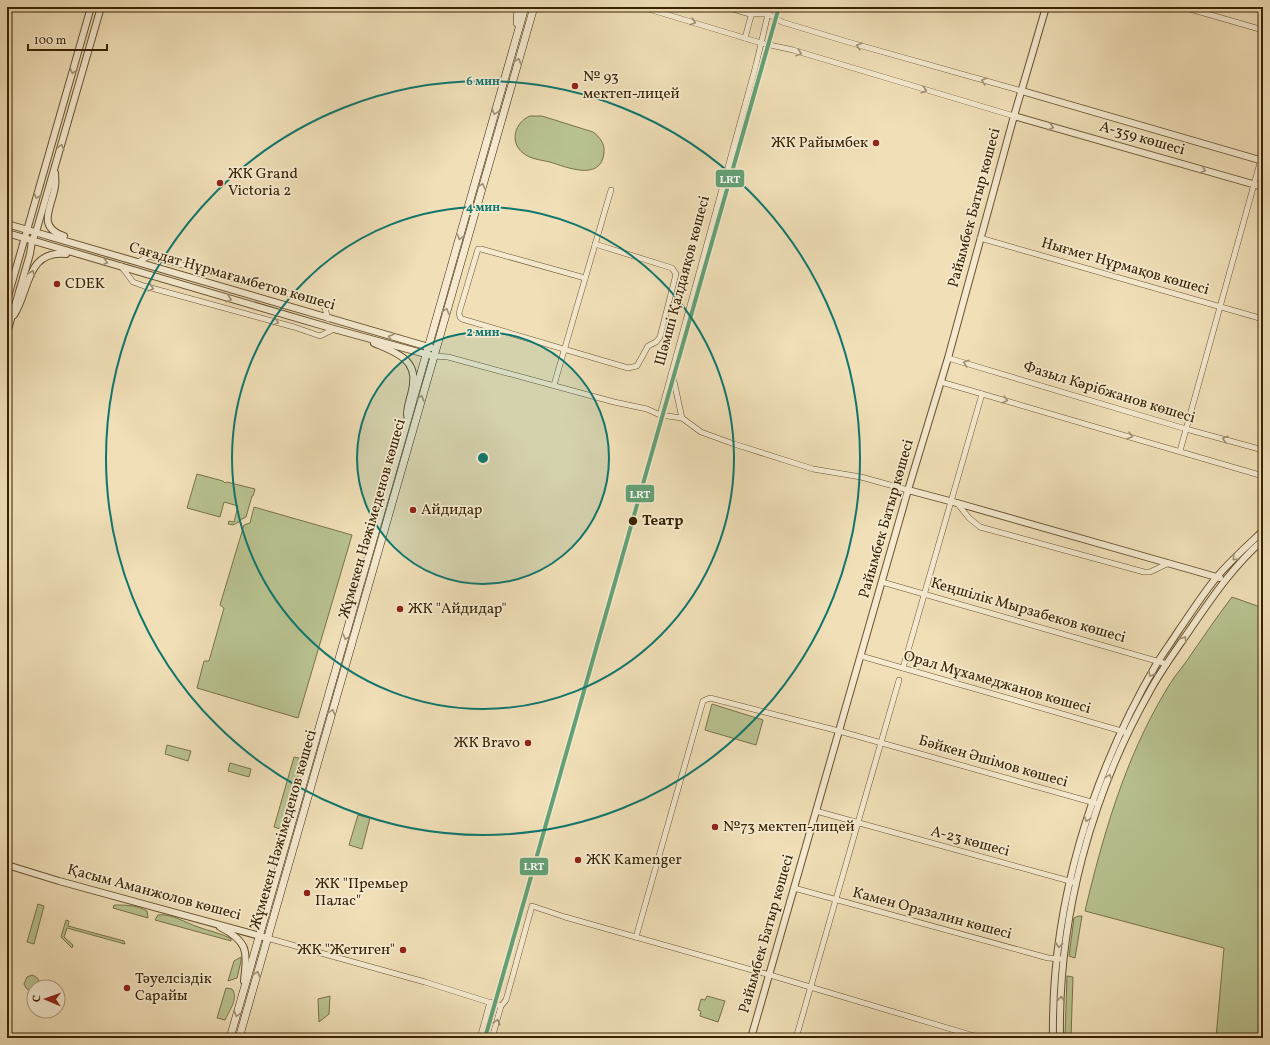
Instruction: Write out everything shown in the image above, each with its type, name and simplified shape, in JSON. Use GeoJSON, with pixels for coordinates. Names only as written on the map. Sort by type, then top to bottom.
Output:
{"type":"FeatureCollection","features":[{"type":"Feature","properties":{"kind":"main road"},"geometry":{"type":"LineString","coordinates":[[516,36],[518,7]]}},
{"type":"Feature","properties":{"kind":"main road","name":"Жұмекен Нәжімеденов көшесі"},"geometry":{"type":"LineString","coordinates":[[238,1038],[431,351],[525,7]]}},
{"type":"Feature","properties":{"kind":"main road","name":"Жұмекен Нәжімеденов көшесі"},"geometry":{"type":"LineString","coordinates":[[230,1038],[406,425],[431,351],[534,7]]}},
{"type":"Feature","properties":{"kind":"street"},"geometry":{"type":"LineString","coordinates":[[7,300],[91,7]]}},
{"type":"Feature","properties":{"kind":"street"},"geometry":{"type":"LineString","coordinates":[[7,333],[32,241],[36,232],[101,7]]}},
{"type":"Feature","properties":{"kind":"street"},"geometry":{"type":"LineString","coordinates":[[642,7],[1014,116]]}},
{"type":"Feature","properties":{"kind":"street"},"geometry":{"type":"LineString","coordinates":[[726,7],[750,14],[768,14],[782,22],[848,42],[1262,160]]}},
{"type":"Feature","properties":{"kind":"street","name":"Шәмші Қалдаяқов көшесі"},"geometry":{"type":"LineString","coordinates":[[660,415],[770,7]]}},
{"type":"Feature","properties":{"kind":"street","name":"Райымбек Батыр көшесі"},"geometry":{"type":"LineString","coordinates":[[751,1038],[908,490],[948,358],[1014,116],[1046,7]]}},
{"type":"Feature","properties":{"kind":"street"},"geometry":{"type":"LineString","coordinates":[[1183,7],[1263,30]]}},
{"type":"Feature","properties":{"kind":"street"},"geometry":{"type":"LineString","coordinates":[[745,38],[751,16],[750,14]]}},
{"type":"Feature","properties":{"kind":"street","name":"А-359 көшесі"},"geometry":{"type":"LineString","coordinates":[[1014,116],[1263,187]]}},
{"type":"Feature","properties":{"kind":"street"},"geometry":{"type":"LineString","coordinates":[[1180,451],[1219,306],[1262,160],[1263,152]]}},
{"type":"Feature","properties":{"kind":"street"},"geometry":{"type":"LineString","coordinates":[[55,166],[55,186],[47,214],[49,226],[57,234],[90,244],[100,251]]}},
{"type":"Feature","properties":{"kind":"street"},"geometry":{"type":"LineString","coordinates":[[554,385],[611,190]]}},
{"type":"Feature","properties":{"kind":"street","name":"Сағадат Нұрмағамбетов көшесі"},"geometry":{"type":"LineString","coordinates":[[7,224],[328,319],[448,357],[614,402],[647,409],[660,415],[682,418]]}},
{"type":"Feature","properties":{"kind":"street","name":"Сағадат Нұрмағамбетов көшесі"},"geometry":{"type":"LineString","coordinates":[[7,233],[334,330],[431,351]]}},
{"type":"Feature","properties":{"kind":"street","name":"Нығмет Нұрмақов көшесі"},"geometry":{"type":"LineString","coordinates":[[980,238],[1263,319]]}},
{"type":"Feature","properties":{"kind":"street"},"geometry":{"type":"LineString","coordinates":[[585,278],[478,249],[459,313],[460,317],[462,319],[628,368],[637,366],[648,346],[656,342],[660,337],[676,274],[672,268],[595,244]]}},
{"type":"Feature","properties":{"kind":"street"},"geometry":{"type":"LineString","coordinates":[[10,321],[19,307],[33,270],[40,259],[59,253],[84,256]]}},
{"type":"Feature","properties":{"kind":"street"},"geometry":{"type":"LineString","coordinates":[[138,262],[149,256],[320,302],[325,308],[328,319]]}},
{"type":"Feature","properties":{"kind":"street"},"geometry":{"type":"LineString","coordinates":[[120,266],[133,282],[144,286],[294,327],[320,336],[334,330]]}},
{"type":"Feature","properties":{"kind":"street"},"geometry":{"type":"LineString","coordinates":[[348,333],[400,354],[406,360],[413,374],[413,384],[407,407],[406,425]]}},
{"type":"Feature","properties":{"kind":"street","name":"Фазыл Кәрібжанов көшесі"},"geometry":{"type":"LineString","coordinates":[[948,358],[1186,429],[1263,450]]}},
{"type":"Feature","properties":{"kind":"street"},"geometry":{"type":"LineString","coordinates":[[671,370],[682,418],[701,432],[812,469],[861,477],[954,502],[1225,580]]}},
{"type":"Feature","properties":{"kind":"street"},"geometry":{"type":"LineString","coordinates":[[941,382],[1263,476]]}},
{"type":"Feature","properties":{"kind":"street"},"geometry":{"type":"LineString","coordinates":[[903,668],[924,594],[954,502],[982,394]]}},
{"type":"Feature","properties":{"kind":"street"},"geometry":{"type":"LineString","coordinates":[[954,502],[968,518],[980,526],[1144,572],[1156,570],[1169,563]]}},
{"type":"Feature","properties":{"kind":"street"},"geometry":{"type":"LineString","coordinates":[[1053,1038],[1054,998],[1073,882],[1088,835],[1095,803],[1121,731],[1158,661],[1217,577],[1263,531]]}},
{"type":"Feature","properties":{"kind":"street"},"geometry":{"type":"LineString","coordinates":[[1095,803],[1127,733],[1151,688],[1225,580],[1263,540]]}},
{"type":"Feature","properties":{"kind":"street","name":"Кеңшілік Мырзабеков көшесі"},"geometry":{"type":"LineString","coordinates":[[882,582],[1167,664]]}},
{"type":"Feature","properties":{"kind":"street","name":"Орал Мұхамеджанов көшесі"},"geometry":{"type":"LineString","coordinates":[[861,656],[1127,733]]}},
{"type":"Feature","properties":{"kind":"street"},"geometry":{"type":"LineString","coordinates":[[796,1038],[899,680]]}},
{"type":"Feature","properties":{"kind":"street","name":"Бәйкен Әшімов көшесі"},"geometry":{"type":"LineString","coordinates":[[636,937],[703,701],[710,698],[881,742],[1095,803]]}},
{"type":"Feature","properties":{"kind":"street","name":"А-23 көшесі"},"geometry":{"type":"LineString","coordinates":[[816,811],[1073,882]]}},
{"type":"Feature","properties":{"kind":"street","name":"Қасым Аманжолов көшесі"},"geometry":{"type":"LineString","coordinates":[[7,865],[59,881],[426,982],[502,1006]]}},
{"type":"Feature","properties":{"kind":"street","name":"Камен Оразалин көшесі"},"geometry":{"type":"LineString","coordinates":[[794,888],[1048,958],[1060,959]]}},
{"type":"Feature","properties":{"kind":"street"},"geometry":{"type":"LineString","coordinates":[[492,1038],[502,1006],[506,1000],[532,906],[981,1038]]}},
{"type":"Feature","properties":{"kind":"street"},"geometry":{"type":"LineString","coordinates":[[207,921],[237,937],[242,942],[246,960],[243,991]]}},
{"type":"Feature","properties":{"kind":"street"},"geometry":{"type":"LineString","coordinates":[[1060,959],[1060,1038]]}},
{"type":"Feature","properties":{"kind":"street"},"geometry":{"type":"LineString","coordinates":[[480,1038],[490,1002]]}},
{"type":"Feature","properties":{"kind":"green space"},"geometry":{"type":"Polygon","coordinates":[[[530,116],[542,116],[593,132],[600,138],[604,147],[601,162],[597,167],[590,170],[582,170],[529,157],[519,148],[515,138],[518,127],[530,116]]]}},
{"type":"Feature","properties":{"kind":"green space"},"geometry":{"type":"Polygon","coordinates":[[[197,474],[223,481],[225,483],[227,482],[255,489],[246,517],[233,525],[228,524],[229,521],[234,522],[238,506],[224,502],[220,517],[187,508],[197,474]]]}},
{"type":"Feature","properties":{"kind":"green space"},"geometry":{"type":"Polygon","coordinates":[[[254,507],[352,535],[298,718],[197,688],[204,661],[209,661],[224,608],[220,605],[244,525],[250,523],[254,507]]]}},
{"type":"Feature","properties":{"kind":"green space"},"geometry":{"type":"Polygon","coordinates":[[[1232,597],[1263,608],[1263,1038],[1216,1038],[1224,948],[1085,911],[1099,854],[1117,798],[1138,744],[1170,684],[1232,597]]]}},
{"type":"Feature","properties":{"kind":"green space"},"geometry":{"type":"Polygon","coordinates":[[[712,704],[763,720],[756,745],[705,730],[712,704]]]}},
{"type":"Feature","properties":{"kind":"green space"},"geometry":{"type":"Polygon","coordinates":[[[167,745],[191,751],[188,761],[165,754],[167,745]]]}},
{"type":"Feature","properties":{"kind":"green space"},"geometry":{"type":"Polygon","coordinates":[[[294,757],[303,759],[283,827],[280,829],[274,827],[294,757]]]}},
{"type":"Feature","properties":{"kind":"green space"},"geometry":{"type":"Polygon","coordinates":[[[230,763],[251,769],[249,777],[228,771],[230,763]]]}},
{"type":"Feature","properties":{"kind":"green space"},"geometry":{"type":"Polygon","coordinates":[[[358,815],[370,818],[362,849],[349,845],[358,815]]]}},
{"type":"Feature","properties":{"kind":"green space"},"geometry":{"type":"Polygon","coordinates":[[[38,904],[44,906],[34,944],[27,942],[38,904]]]}},
{"type":"Feature","properties":{"kind":"green space"},"geometry":{"type":"Polygon","coordinates":[[[114,905],[131,906],[143,909],[147,911],[148,918],[113,908],[114,905]]]}},
{"type":"Feature","properties":{"kind":"green space"},"geometry":{"type":"Polygon","coordinates":[[[158,915],[168,915],[223,935],[231,939],[231,941],[155,920],[158,915]]]}},
{"type":"Feature","properties":{"kind":"green space"},"geometry":{"type":"Polygon","coordinates":[[[1082,916],[1075,958],[1069,956],[1074,918],[1082,916]]]}},
{"type":"Feature","properties":{"kind":"green space"},"geometry":{"type":"Polygon","coordinates":[[[66,920],[69,921],[68,926],[124,941],[125,944],[67,928],[64,937],[73,945],[72,948],[61,937],[66,920]]]}},
{"type":"Feature","properties":{"kind":"green space"},"geometry":{"type":"Polygon","coordinates":[[[241,957],[237,978],[228,981],[234,961],[241,957]]]}},
{"type":"Feature","properties":{"kind":"green space"},"geometry":{"type":"Polygon","coordinates":[[[32,975],[38,979],[26,979],[32,975]]]}},
{"type":"Feature","properties":{"kind":"green space"},"geometry":{"type":"Polygon","coordinates":[[[1067,976],[1073,977],[1071,1038],[1065,1038],[1067,976]]]}},
{"type":"Feature","properties":{"kind":"green space"},"geometry":{"type":"Polygon","coordinates":[[[226,988],[232,989],[234,993],[234,1000],[225,1020],[217,1018],[226,988]]]}},
{"type":"Feature","properties":{"kind":"green space"},"geometry":{"type":"Polygon","coordinates":[[[330,996],[329,1014],[319,1022],[318,999],[330,996]]]}},
{"type":"Feature","properties":{"kind":"green space"},"geometry":{"type":"Polygon","coordinates":[[[707,996],[725,1001],[718,1022],[700,1016],[701,1011],[698,1010],[701,999],[705,1000],[707,996]]]}},
{"type":"Feature","properties":{"kind":"transit line","name":"LRT"},"geometry":{"type":"LineString","coordinates":[[485,1038],[779,7]]}},
{"type":"Feature","properties":{"kind":"place","name":"№ 93 мектеп-лицей"},"geometry":{"type":"Point","coordinates":[575,86]}},
{"type":"Feature","properties":{"kind":"place","name":"ЖК Райымбек"},"geometry":{"type":"Point","coordinates":[876,143]}},
{"type":"Feature","properties":{"kind":"place","name":"ЖК Grand Victoria 2"},"geometry":{"type":"Point","coordinates":[220,183]}},
{"type":"Feature","properties":{"kind":"place","name":"CDEK"},"geometry":{"type":"Point","coordinates":[57,284]}},
{"type":"Feature","properties":{"kind":"place","name":"Айдидар"},"geometry":{"type":"Point","coordinates":[413,510]}},
{"type":"Feature","properties":{"kind":"place","name":"Театр"},"geometry":{"type":"Point","coordinates":[633,521]}},
{"type":"Feature","properties":{"kind":"place","name":"ЖК \"Айдидар\""},"geometry":{"type":"Point","coordinates":[400,609]}},
{"type":"Feature","properties":{"kind":"place","name":"ЖК Bravo"},"geometry":{"type":"Point","coordinates":[528,743]}},
{"type":"Feature","properties":{"kind":"place","name":"№73 мектеп-лицей"},"geometry":{"type":"Point","coordinates":[715,827]}},
{"type":"Feature","properties":{"kind":"place","name":"ЖК Kamenger"},"geometry":{"type":"Point","coordinates":[578,860]}},
{"type":"Feature","properties":{"kind":"place","name":"ЖК \"Премьер Палас\""},"geometry":{"type":"Point","coordinates":[307,893]}},
{"type":"Feature","properties":{"kind":"place","name":"ЖК \"Жетиген\""},"geometry":{"type":"Point","coordinates":[403,950]}},
{"type":"Feature","properties":{"kind":"place","name":"Тәуелсіздік Сарайы"},"geometry":{"type":"Point","coordinates":[127,988]}}]}
